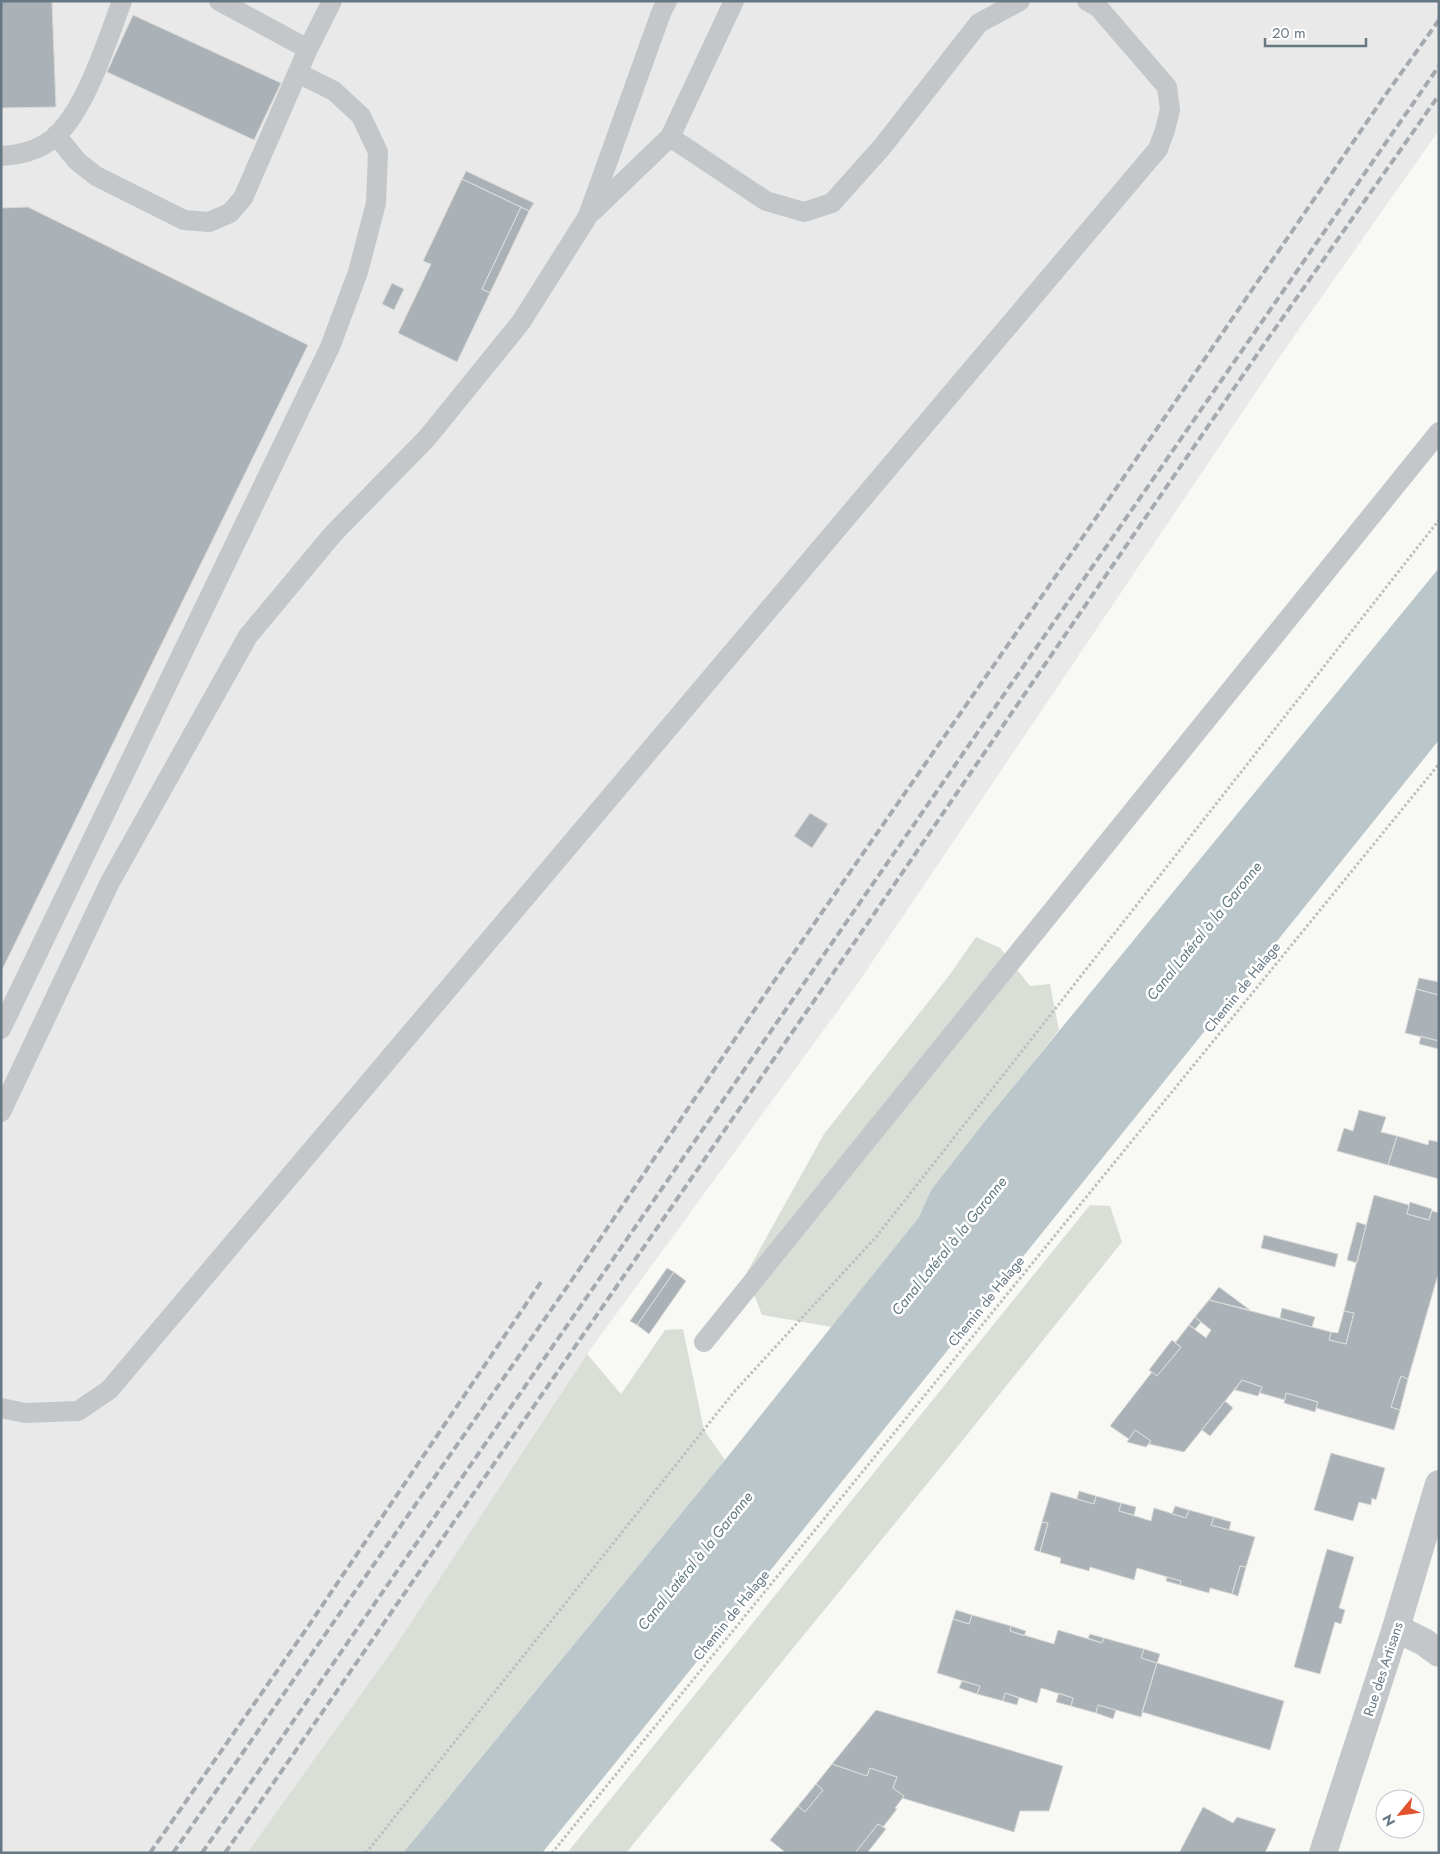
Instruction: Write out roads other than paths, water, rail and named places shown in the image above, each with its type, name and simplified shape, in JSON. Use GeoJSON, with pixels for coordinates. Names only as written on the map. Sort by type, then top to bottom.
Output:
{"type":"FeatureCollection","features":[{"type":"Feature","properties":{"kind":"street","name":"Rue des Artisans"},"geometry":{"type":"LineString","coordinates":[[1328,1851],[1439,1484]]}},
{"type":"Feature","properties":{"kind":"street"},"geometry":{"type":"LineString","coordinates":[[1396,1628],[1424,1642],[1439,1653]]}},
{"type":"Feature","properties":{"kind":"lane"},"geometry":{"type":"LineString","coordinates":[[1,156],[19,155],[46,144],[70,122],[87,89],[122,1]]}},
{"type":"Feature","properties":{"kind":"lane"},"geometry":{"type":"LineString","coordinates":[[219,1],[308,49]]}},
{"type":"Feature","properties":{"kind":"lane"},"geometry":{"type":"LineString","coordinates":[[56,135],[77,161],[96,176],[184,220],[209,222],[230,213],[243,198],[308,49],[332,1]]}},
{"type":"Feature","properties":{"kind":"lane"},"geometry":{"type":"LineString","coordinates":[[1,1112],[110,882],[248,636],[333,534],[427,438],[521,322],[588,216],[667,1]]}},
{"type":"Feature","properties":{"kind":"lane"},"geometry":{"type":"LineString","coordinates":[[588,216],[670,137],[734,1]]}},
{"type":"Feature","properties":{"kind":"lane"},"geometry":{"type":"LineString","coordinates":[[670,137],[766,201],[804,212],[832,203],[882,148],[979,23],[1020,1]]}},
{"type":"Feature","properties":{"kind":"lane"},"geometry":{"type":"LineString","coordinates":[[1,1408],[25,1413],[78,1411],[109,1390],[1158,150],[1166,130],[1170,110],[1167,87],[1098,7],[1087,1]]}},
{"type":"Feature","properties":{"kind":"lane"},"geometry":{"type":"LineString","coordinates":[[1,1029],[330,347],[358,272],[376,203],[378,152],[361,116],[334,91],[298,73]]}},
{"type":"Feature","properties":{"kind":"lane"},"geometry":{"type":"LineString","coordinates":[[704,1342],[1439,432]]}},
{"type":"Feature","properties":{"kind":"water","name":"Canal Latéral à la Garonne"},"geometry":{"type":"Polygon","coordinates":[[[1439,568],[1439,740],[612,1767],[542,1853],[403,1853],[725,1460],[919,1217],[931,1190],[986,1120],[1439,568]]]}},
{"type":"Feature","properties":{"kind":"railway"},"geometry":{"type":"LineString","coordinates":[[173,1853],[583,1264],[766,993],[1439,20]]}},
{"type":"Feature","properties":{"kind":"railway"},"geometry":{"type":"LineString","coordinates":[[202,1853],[1439,66]]}},
{"type":"Feature","properties":{"kind":"railway"},"geometry":{"type":"LineString","coordinates":[[225,1853],[872,917],[1265,343],[1439,95]]}},
{"type":"Feature","properties":{"kind":"railway"},"geometry":{"type":"LineString","coordinates":[[150,1853],[305,1631],[541,1282]]}}]}
